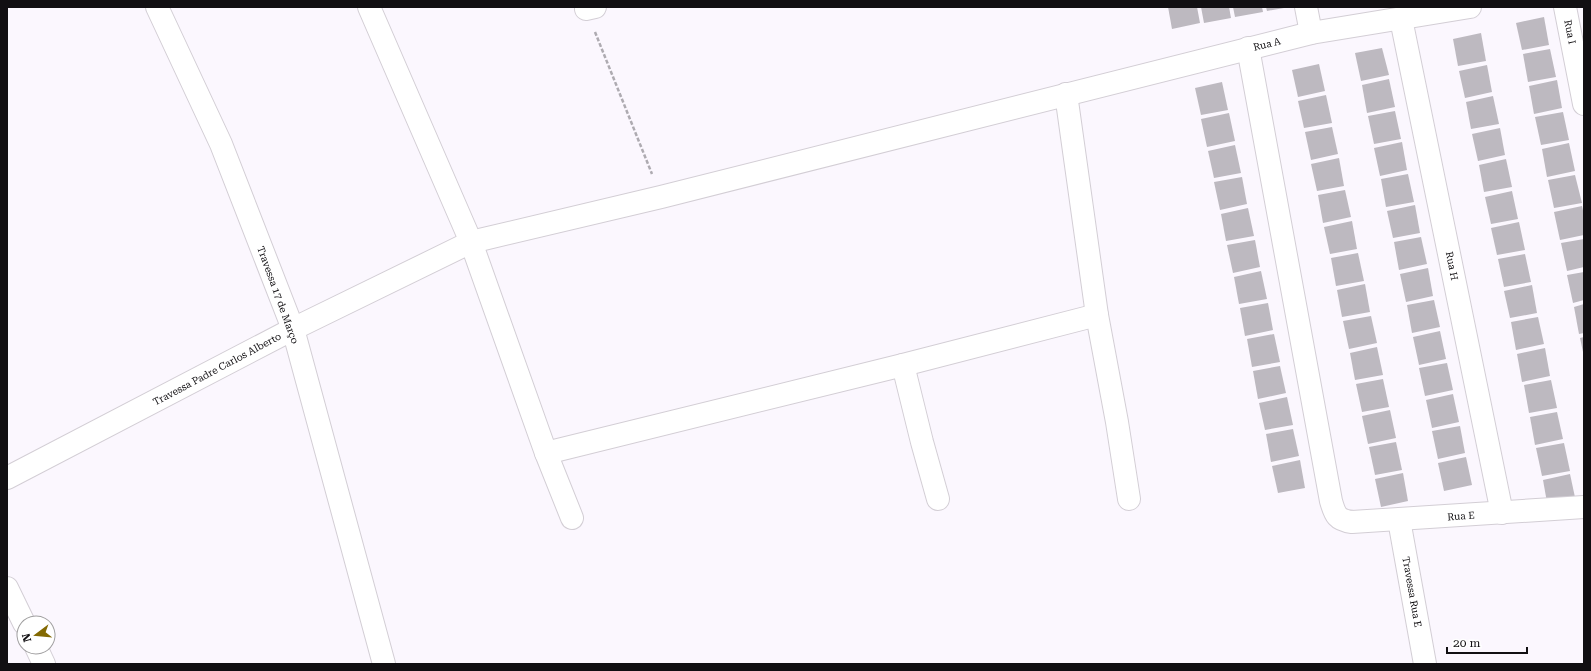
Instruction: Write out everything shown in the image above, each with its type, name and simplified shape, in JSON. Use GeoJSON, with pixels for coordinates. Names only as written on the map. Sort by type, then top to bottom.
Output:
{"type":"FeatureCollection","features":[{"type":"Feature","properties":{"kind":"street","name":"Travessa 17 de Março"},"geometry":{"type":"LineString","coordinates":[[156,7],[221,144],[293,329],[384,664]]}},
{"type":"Feature","properties":{"kind":"street"},"geometry":{"type":"LineString","coordinates":[[369,7],[471,242],[546,453],[572,518]]}},
{"type":"Feature","properties":{"kind":"street"},"geometry":{"type":"LineString","coordinates":[[1306,7],[1311,33]]}},
{"type":"Feature","properties":{"kind":"street","name":"Rua A"},"geometry":{"type":"LineString","coordinates":[[661,197],[1311,33],[1470,7]]}},
{"type":"Feature","properties":{"kind":"street","name":"Rua I"},"geometry":{"type":"LineString","coordinates":[[1565,7],[1584,104]]}},
{"type":"Feature","properties":{"kind":"street","name":"Rua H"},"geometry":{"type":"LineString","coordinates":[[1401,19],[1502,513]]}},
{"type":"Feature","properties":{"kind":"street","name":"Rua E"},"geometry":{"type":"LineString","coordinates":[[1248,48],[1331,501],[1338,518],[1352,522],[1399,520],[1584,507]]}},
{"type":"Feature","properties":{"kind":"street"},"geometry":{"type":"LineString","coordinates":[[1066,94],[1097,315],[1117,422],[1129,499]]}},
{"type":"Feature","properties":{"kind":"street","name":"Travessa Padre Carlos Alberto"},"geometry":{"type":"LineString","coordinates":[[7,478],[293,329],[471,242],[661,197]]}},
{"type":"Feature","properties":{"kind":"street"},"geometry":{"type":"LineString","coordinates":[[546,453],[903,365],[1097,315]]}},
{"type":"Feature","properties":{"kind":"street"},"geometry":{"type":"LineString","coordinates":[[903,365],[938,499]]}},
{"type":"Feature","properties":{"kind":"street","name":"Travessa Rua E"},"geometry":{"type":"LineString","coordinates":[[1399,520],[1425,664]]}},
{"type":"Feature","properties":{"kind":"street"},"geometry":{"type":"LineString","coordinates":[[7,588],[20,615]]}},
{"type":"Feature","properties":{"kind":"path"},"geometry":{"type":"LineString","coordinates":[[590,8],[661,197]]}},
{"type":"Feature","properties":{"kind":"building"},"geometry":{"type":"Polygon","coordinates":[[[1168,7],[1197,7],[1200,23],[1172,29],[1168,7]]]}},
{"type":"Feature","properties":{"kind":"building"},"geometry":{"type":"Polygon","coordinates":[[[1201,7],[1229,7],[1231,18],[1204,23],[1201,7]]]}},
{"type":"Feature","properties":{"kind":"building"},"geometry":{"type":"Polygon","coordinates":[[[1233,7],[1262,7],[1263,12],[1235,17],[1233,7]]]}},
{"type":"Feature","properties":{"kind":"building"},"geometry":{"type":"Polygon","coordinates":[[[1266,7],[1284,7],[1284,8],[1267,11],[1266,7]]]}},
{"type":"Feature","properties":{"kind":"building"},"geometry":{"type":"Polygon","coordinates":[[[1544,17],[1549,45],[1522,50],[1516,23],[1544,17]]]}},
{"type":"Feature","properties":{"kind":"building"},"geometry":{"type":"Polygon","coordinates":[[[1481,33],[1486,61],[1458,66],[1453,39],[1481,33]]]}},
{"type":"Feature","properties":{"kind":"building"},"geometry":{"type":"Polygon","coordinates":[[[1382,48],[1389,75],[1361,81],[1355,53],[1382,48]]]}},
{"type":"Feature","properties":{"kind":"building"},"geometry":{"type":"Polygon","coordinates":[[[1550,49],[1556,77],[1528,82],[1523,54],[1550,49]]]}},
{"type":"Feature","properties":{"kind":"building"},"geometry":{"type":"Polygon","coordinates":[[[1319,64],[1325,91],[1298,97],[1292,70],[1319,64]]]}},
{"type":"Feature","properties":{"kind":"building"},"geometry":{"type":"Polygon","coordinates":[[[1487,65],[1492,92],[1465,98],[1459,71],[1487,65]]]}},
{"type":"Feature","properties":{"kind":"building"},"geometry":{"type":"Polygon","coordinates":[[[1389,79],[1395,107],[1367,113],[1362,85],[1389,79]]]}},
{"type":"Feature","properties":{"kind":"building"},"geometry":{"type":"Polygon","coordinates":[[[1557,80],[1562,108],[1534,114],[1529,86],[1557,80]]]}},
{"type":"Feature","properties":{"kind":"building"},"geometry":{"type":"Polygon","coordinates":[[[1222,82],[1228,110],[1201,115],[1195,88],[1222,82]]]}},
{"type":"Feature","properties":{"kind":"building"},"geometry":{"type":"Polygon","coordinates":[[[1326,95],[1332,123],[1304,128],[1298,101],[1326,95]]]}},
{"type":"Feature","properties":{"kind":"building"},"geometry":{"type":"Polygon","coordinates":[[[1493,96],[1499,124],[1471,129],[1466,102],[1493,96]]]}},
{"type":"Feature","properties":{"kind":"building"},"geometry":{"type":"Polygon","coordinates":[[[1395,111],[1401,139],[1374,144],[1368,116],[1395,111]]]}},
{"type":"Feature","properties":{"kind":"building"},"geometry":{"type":"Polygon","coordinates":[[[1563,112],[1569,140],[1541,145],[1535,117],[1563,112]]]}},
{"type":"Feature","properties":{"kind":"building"},"geometry":{"type":"Polygon","coordinates":[[[1229,113],[1235,141],[1207,147],[1201,119],[1229,113]]]}},
{"type":"Feature","properties":{"kind":"building"},"geometry":{"type":"Polygon","coordinates":[[[1332,127],[1338,154],[1311,160],[1305,132],[1332,127]]]}},
{"type":"Feature","properties":{"kind":"building"},"geometry":{"type":"Polygon","coordinates":[[[1500,128],[1505,155],[1478,161],[1472,134],[1500,128]]]}},
{"type":"Feature","properties":{"kind":"building"},"geometry":{"type":"Polygon","coordinates":[[[1402,142],[1407,170],[1380,176],[1374,148],[1402,142]]]}},
{"type":"Feature","properties":{"kind":"building"},"geometry":{"type":"Polygon","coordinates":[[[1569,143],[1575,171],[1547,177],[1542,149],[1569,143]]]}},
{"type":"Feature","properties":{"kind":"building"},"geometry":{"type":"Polygon","coordinates":[[[1235,145],[1241,173],[1214,178],[1208,151],[1235,145]]]}},
{"type":"Feature","properties":{"kind":"building"},"geometry":{"type":"Polygon","coordinates":[[[1339,158],[1344,186],[1317,191],[1311,164],[1339,158]]]}},
{"type":"Feature","properties":{"kind":"building"},"geometry":{"type":"Polygon","coordinates":[[[1506,159],[1512,187],[1484,192],[1479,165],[1506,159]]]}},
{"type":"Feature","properties":{"kind":"building"},"geometry":{"type":"Polygon","coordinates":[[[1408,174],[1414,202],[1386,207],[1381,179],[1408,174]]]}},
{"type":"Feature","properties":{"kind":"building"},"geometry":{"type":"Polygon","coordinates":[[[1575,175],[1582,203],[1554,208],[1548,180],[1575,175]]]}},
{"type":"Feature","properties":{"kind":"building"},"geometry":{"type":"Polygon","coordinates":[[[1242,177],[1247,204],[1220,210],[1214,182],[1242,177]]]}},
{"type":"Feature","properties":{"kind":"building"},"geometry":{"type":"Polygon","coordinates":[[[1345,190],[1351,217],[1323,223],[1318,195],[1345,190]]]}},
{"type":"Feature","properties":{"kind":"building"},"geometry":{"type":"Polygon","coordinates":[[[1512,191],[1518,219],[1491,224],[1485,197],[1512,191]]]}},
{"type":"Feature","properties":{"kind":"building"},"geometry":{"type":"Polygon","coordinates":[[[1415,205],[1420,233],[1393,238],[1387,211],[1415,205]]]}},
{"type":"Feature","properties":{"kind":"building"},"geometry":{"type":"Polygon","coordinates":[[[1582,206],[1584,215],[1584,235],[1560,240],[1554,212],[1582,206]]]}},
{"type":"Feature","properties":{"kind":"building"},"geometry":{"type":"Polygon","coordinates":[[[1248,208],[1254,236],[1226,241],[1221,214],[1248,208]]]}},
{"type":"Feature","properties":{"kind":"building"},"geometry":{"type":"Polygon","coordinates":[[[1352,221],[1357,249],[1330,254],[1324,227],[1352,221]]]}},
{"type":"Feature","properties":{"kind":"building"},"geometry":{"type":"Polygon","coordinates":[[[1519,222],[1525,250],[1497,255],[1491,228],[1519,222]]]}},
{"type":"Feature","properties":{"kind":"building"},"geometry":{"type":"Polygon","coordinates":[[[1421,237],[1427,264],[1399,270],[1394,242],[1421,237]]]}},
{"type":"Feature","properties":{"kind":"building"},"geometry":{"type":"Polygon","coordinates":[[[1584,239],[1584,267],[1567,271],[1561,243],[1584,239]]]}},
{"type":"Feature","properties":{"kind":"building"},"geometry":{"type":"Polygon","coordinates":[[[1255,240],[1260,267],[1233,273],[1227,245],[1255,240]]]}},
{"type":"Feature","properties":{"kind":"building"},"geometry":{"type":"Polygon","coordinates":[[[1358,253],[1364,281],[1336,286],[1331,258],[1358,253]]]}},
{"type":"Feature","properties":{"kind":"building"},"geometry":{"type":"Polygon","coordinates":[[[1525,254],[1531,282],[1504,287],[1498,259],[1525,254]]]}},
{"type":"Feature","properties":{"kind":"building"},"geometry":{"type":"Polygon","coordinates":[[[1428,268],[1433,296],[1406,302],[1400,274],[1428,268]]]}},
{"type":"Feature","properties":{"kind":"building"},"geometry":{"type":"Polygon","coordinates":[[[1261,271],[1267,299],[1239,304],[1234,277],[1261,271]]]}},
{"type":"Feature","properties":{"kind":"building"},"geometry":{"type":"Polygon","coordinates":[[[1584,272],[1584,300],[1573,303],[1567,275],[1584,272]]]}},
{"type":"Feature","properties":{"kind":"building"},"geometry":{"type":"Polygon","coordinates":[[[1365,284],[1370,312],[1342,317],[1337,290],[1365,284]]]}},
{"type":"Feature","properties":{"kind":"building"},"geometry":{"type":"Polygon","coordinates":[[[1532,285],[1537,313],[1510,318],[1504,291],[1532,285]]]}},
{"type":"Feature","properties":{"kind":"building"},"geometry":{"type":"Polygon","coordinates":[[[1434,300],[1440,327],[1412,333],[1407,305],[1434,300]]]}},
{"type":"Feature","properties":{"kind":"building"},"geometry":{"type":"Polygon","coordinates":[[[1268,303],[1273,330],[1245,336],[1240,308],[1268,303]]]}},
{"type":"Feature","properties":{"kind":"building"},"geometry":{"type":"Polygon","coordinates":[[[1584,304],[1584,333],[1579,334],[1574,307],[1584,304]]]}},
{"type":"Feature","properties":{"kind":"building"},"geometry":{"type":"Polygon","coordinates":[[[1371,316],[1377,343],[1349,349],[1343,321],[1371,316]]]}},
{"type":"Feature","properties":{"kind":"building"},"geometry":{"type":"Polygon","coordinates":[[[1538,317],[1544,344],[1516,350],[1511,322],[1538,317]]]}},
{"type":"Feature","properties":{"kind":"building"},"geometry":{"type":"Polygon","coordinates":[[[1440,331],[1446,359],[1419,365],[1413,337],[1440,331]]]}},
{"type":"Feature","properties":{"kind":"building"},"geometry":{"type":"Polygon","coordinates":[[[1274,334],[1280,362],[1252,367],[1247,339],[1274,334]]]}},
{"type":"Feature","properties":{"kind":"building"},"geometry":{"type":"Polygon","coordinates":[[[1584,337],[1584,352],[1583,352],[1580,338],[1584,337]]]}},
{"type":"Feature","properties":{"kind":"building"},"geometry":{"type":"Polygon","coordinates":[[[1377,347],[1383,375],[1355,380],[1350,353],[1377,347]]]}},
{"type":"Feature","properties":{"kind":"building"},"geometry":{"type":"Polygon","coordinates":[[[1545,348],[1550,376],[1522,382],[1517,354],[1545,348]]]}},
{"type":"Feature","properties":{"kind":"building"},"geometry":{"type":"Polygon","coordinates":[[[1447,363],[1453,390],[1425,396],[1419,368],[1447,363]]]}},
{"type":"Feature","properties":{"kind":"building"},"geometry":{"type":"Polygon","coordinates":[[[1280,366],[1286,393],[1258,399],[1253,371],[1280,366]]]}},
{"type":"Feature","properties":{"kind":"building"},"geometry":{"type":"Polygon","coordinates":[[[1383,379],[1389,407],[1362,412],[1356,384],[1383,379]]]}},
{"type":"Feature","properties":{"kind":"building"},"geometry":{"type":"Polygon","coordinates":[[[1551,380],[1557,408],[1529,413],[1524,385],[1551,380]]]}},
{"type":"Feature","properties":{"kind":"building"},"geometry":{"type":"Polygon","coordinates":[[[1453,394],[1459,422],[1432,428],[1426,400],[1453,394]]]}},
{"type":"Feature","properties":{"kind":"building"},"geometry":{"type":"Polygon","coordinates":[[[1287,397],[1293,425],[1265,430],[1259,403],[1287,397]]]}},
{"type":"Feature","properties":{"kind":"building"},"geometry":{"type":"Polygon","coordinates":[[[1390,410],[1396,438],[1368,444],[1362,416],[1390,410]]]}},
{"type":"Feature","properties":{"kind":"building"},"geometry":{"type":"Polygon","coordinates":[[[1557,412],[1563,439],[1535,445],[1530,417],[1557,412]]]}},
{"type":"Feature","properties":{"kind":"building"},"geometry":{"type":"Polygon","coordinates":[[[1460,426],[1465,453],[1438,459],[1432,431],[1460,426]]]}},
{"type":"Feature","properties":{"kind":"building"},"geometry":{"type":"Polygon","coordinates":[[[1293,429],[1299,456],[1271,462],[1266,434],[1293,429]]]}},
{"type":"Feature","properties":{"kind":"building"},"geometry":{"type":"Polygon","coordinates":[[[1396,442],[1402,470],[1375,475],[1369,447],[1396,442]]]}},
{"type":"Feature","properties":{"kind":"building"},"geometry":{"type":"Polygon","coordinates":[[[1564,443],[1570,471],[1542,476],[1536,448],[1564,443]]]}},
{"type":"Feature","properties":{"kind":"building"},"geometry":{"type":"Polygon","coordinates":[[[1466,457],[1472,485],[1444,491],[1438,463],[1466,457]]]}},
{"type":"Feature","properties":{"kind":"building"},"geometry":{"type":"Polygon","coordinates":[[[1300,460],[1305,488],[1278,493],[1272,466],[1300,460]]]}},
{"type":"Feature","properties":{"kind":"building"},"geometry":{"type":"Polygon","coordinates":[[[1403,473],[1408,501],[1381,507],[1375,479],[1403,473]]]}},
{"type":"Feature","properties":{"kind":"building"},"geometry":{"type":"Polygon","coordinates":[[[1570,474],[1576,502],[1548,508],[1543,480],[1570,474]]]}}]}
